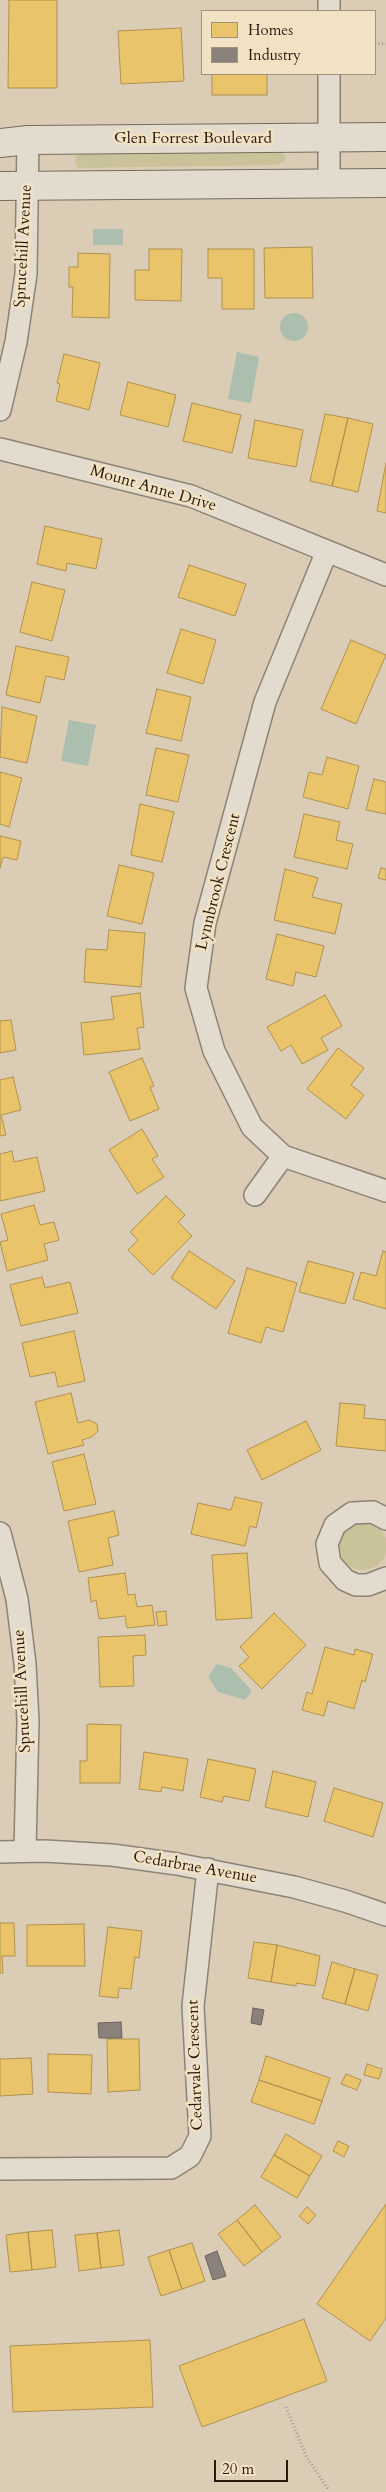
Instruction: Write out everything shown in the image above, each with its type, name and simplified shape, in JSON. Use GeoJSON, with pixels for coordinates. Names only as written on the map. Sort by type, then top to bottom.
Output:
{"type":"FeatureCollection","features":[{"type":"Feature","properties":{"kind":"street"},"geometry":{"type":"LineString","coordinates":[[329,75],[329,183]]}},
{"type":"Feature","properties":{"kind":"street","name":"Glen Forrest Boulevard"},"geometry":{"type":"LineString","coordinates":[[0,143],[28,140],[386,137]]}},
{"type":"Feature","properties":{"kind":"street","name":"Sprucehill Avenue"},"geometry":{"type":"LineString","coordinates":[[0,410],[23,302],[28,251],[28,140]]}},
{"type":"Feature","properties":{"kind":"street"},"geometry":{"type":"LineString","coordinates":[[0,186],[386,183]]}},
{"type":"Feature","properties":{"kind":"street","name":"Mount Anne Drive"},"geometry":{"type":"LineString","coordinates":[[0,449],[191,496],[386,575]]}},
{"type":"Feature","properties":{"kind":"street","name":"Lynnbrook Crescent"},"geometry":{"type":"LineString","coordinates":[[328,551],[266,702],[206,923],[196,988],[214,1051],[252,1127],[282,1156],[386,1191]]}},
{"type":"Feature","properties":{"kind":"street"},"geometry":{"type":"LineString","coordinates":[[255,1195],[282,1156]]}},
{"type":"Feature","properties":{"kind":"street"},"geometry":{"type":"LineString","coordinates":[[386,1519],[373,1512],[352,1513],[335,1525],[328,1544],[330,1563],[345,1580],[356,1585],[368,1585],[386,1578]]}},
{"type":"Feature","properties":{"kind":"street","name":"Sprucehill Avenue"},"geometry":{"type":"LineString","coordinates":[[0,1533],[17,1599],[25,1664],[28,1721],[25,1851]]}},
{"type":"Feature","properties":{"kind":"street","name":"Cedarbrae Avenue"},"geometry":{"type":"LineString","coordinates":[[0,1852],[112,1854],[208,1869],[321,1894],[386,1915]]}},
{"type":"Feature","properties":{"kind":"street","name":"Cedarvale Crescent"},"geometry":{"type":"LineString","coordinates":[[0,2169],[171,2168],[190,2156],[200,2136],[193,2006],[208,1869]]}},
{"type":"Feature","properties":{"kind":"path"},"geometry":{"type":"LineString","coordinates":[[286,2407],[306,2456],[328,2489]]}},
{"type":"Feature","properties":{"kind":"shaded area"},"geometry":{"type":"Polygon","coordinates":[[[81,151],[279,152],[285,155],[285,161],[277,165],[79,168],[75,162],[76,156],[81,151]]]}},
{"type":"Feature","properties":{"kind":"shaded area"},"geometry":{"type":"Polygon","coordinates":[[[93,229],[123,229],[123,245],[93,245],[93,229]]]}},
{"type":"Feature","properties":{"kind":"shaded area"},"geometry":{"type":"Polygon","coordinates":[[[294,313],[304,317],[308,327],[304,337],[294,341],[284,337],[280,327],[284,317],[294,313]]]}},
{"type":"Feature","properties":{"kind":"shaded area"},"geometry":{"type":"Polygon","coordinates":[[[237,352],[259,357],[251,403],[228,399],[237,352]]]}},
{"type":"Feature","properties":{"kind":"shaded area"},"geometry":{"type":"Polygon","coordinates":[[[69,720],[96,725],[88,766],[61,761],[69,720]]]}},
{"type":"Feature","properties":{"kind":"shaded area"},"geometry":{"type":"Polygon","coordinates":[[[363,1522],[372,1524],[380,1529],[385,1537],[387,1546],[385,1555],[380,1563],[372,1568],[363,1570],[354,1568],[346,1563],[341,1555],[339,1546],[341,1537],[346,1529],[354,1524],[363,1522]]]}},
{"type":"Feature","properties":{"kind":"shaded area"},"geometry":{"type":"Polygon","coordinates":[[[217,1664],[231,1668],[252,1691],[245,1700],[218,1692],[208,1677],[217,1664]]]}},
{"type":"Feature","properties":{"kind":"building: Homes"},"geometry":{"type":"Polygon","coordinates":[[[9,0],[57,0],[57,88],[8,88],[9,0]]]}},
{"type":"Feature","properties":{"kind":"building: Homes"},"geometry":{"type":"Polygon","coordinates":[[[181,28],[184,81],[121,84],[118,31],[181,28]]]}},
{"type":"Feature","properties":{"kind":"building: Homes"},"geometry":{"type":"Polygon","coordinates":[[[212,75],[267,75],[267,95],[212,95],[212,75]]]}},
{"type":"Feature","properties":{"kind":"building: Homes"},"geometry":{"type":"Polygon","coordinates":[[[312,247],[313,298],[265,298],[264,248],[312,247]]]}},
{"type":"Feature","properties":{"kind":"building: Homes"},"geometry":{"type":"Polygon","coordinates":[[[149,249],[182,249],[181,301],[135,300],[135,270],[149,270],[149,249]]]}},
{"type":"Feature","properties":{"kind":"building: Homes"},"geometry":{"type":"Polygon","coordinates":[[[208,249],[254,249],[254,309],[222,309],[222,278],[208,278],[208,249]]]}},
{"type":"Feature","properties":{"kind":"building: Homes"},"geometry":{"type":"Polygon","coordinates":[[[78,253],[110,254],[109,318],[72,317],[73,287],[69,287],[69,267],[78,267],[78,253]]]}},
{"type":"Feature","properties":{"kind":"building: Homes"},"geometry":{"type":"Polygon","coordinates":[[[64,354],[100,363],[89,410],[56,401],[60,384],[57,383],[64,354]]]}},
{"type":"Feature","properties":{"kind":"building: Homes"},"geometry":{"type":"Polygon","coordinates":[[[128,382],[176,395],[168,427],[120,415],[128,382]]]}},
{"type":"Feature","properties":{"kind":"building: Homes"},"geometry":{"type":"Polygon","coordinates":[[[192,403],[241,415],[232,453],[183,441],[192,403]]]}},
{"type":"Feature","properties":{"kind":"building: Homes"},"geometry":{"type":"Polygon","coordinates":[[[325,414],[348,418],[332,486],[310,481],[325,414]]]}},
{"type":"Feature","properties":{"kind":"building: Homes"},"geometry":{"type":"Polygon","coordinates":[[[348,418],[373,424],[358,492],[332,486],[348,418]]]}},
{"type":"Feature","properties":{"kind":"building: Homes"},"geometry":{"type":"Polygon","coordinates":[[[255,420],[303,430],[296,467],[248,458],[255,420]]]}},
{"type":"Feature","properties":{"kind":"building: Homes"},"geometry":{"type":"Polygon","coordinates":[[[386,463],[386,513],[377,511],[386,463]]]}},
{"type":"Feature","properties":{"kind":"building: Homes"},"geometry":{"type":"Polygon","coordinates":[[[45,526],[102,539],[96,569],[67,563],[66,571],[37,564],[45,526]]]}},
{"type":"Feature","properties":{"kind":"building: Homes"},"geometry":{"type":"Polygon","coordinates":[[[189,565],[246,584],[235,616],[178,597],[189,565]]]}},
{"type":"Feature","properties":{"kind":"building: Homes"},"geometry":{"type":"Polygon","coordinates":[[[32,582],[65,590],[52,641],[20,632],[32,582]]]}},
{"type":"Feature","properties":{"kind":"building: Homes"},"geometry":{"type":"Polygon","coordinates":[[[181,629],[216,640],[203,684],[167,673],[181,629]]]}},
{"type":"Feature","properties":{"kind":"building: Homes"},"geometry":{"type":"Polygon","coordinates":[[[351,640],[386,655],[356,724],[321,709],[351,640]]]}},
{"type":"Feature","properties":{"kind":"building: Homes"},"geometry":{"type":"Polygon","coordinates":[[[16,646],[69,657],[64,680],[46,676],[40,703],[6,695],[16,646]]]}},
{"type":"Feature","properties":{"kind":"building: Homes"},"geometry":{"type":"Polygon","coordinates":[[[157,689],[191,697],[181,741],[146,733],[157,689]]]}},
{"type":"Feature","properties":{"kind":"building: Homes"},"geometry":{"type":"Polygon","coordinates":[[[2,707],[37,716],[27,763],[0,757],[2,707]]]}},
{"type":"Feature","properties":{"kind":"building: Homes"},"geometry":{"type":"Polygon","coordinates":[[[156,748],[189,755],[178,802],[146,795],[156,748]]]}},
{"type":"Feature","properties":{"kind":"building: Homes"},"geometry":{"type":"Polygon","coordinates":[[[327,757],[359,766],[348,809],[303,797],[309,772],[322,775],[327,757]]]}},
{"type":"Feature","properties":{"kind":"building: Homes"},"geometry":{"type":"Polygon","coordinates":[[[0,772],[22,778],[9,827],[0,824],[0,772]]]}},
{"type":"Feature","properties":{"kind":"building: Homes"},"geometry":{"type":"Polygon","coordinates":[[[374,779],[386,782],[386,814],[366,810],[374,779]]]}},
{"type":"Feature","properties":{"kind":"building: Homes"},"geometry":{"type":"Polygon","coordinates":[[[140,804],[174,812],[162,862],[131,855],[140,804]]]}},
{"type":"Feature","properties":{"kind":"building: Homes"},"geometry":{"type":"Polygon","coordinates":[[[304,814],[340,822],[336,840],[353,844],[347,869],[294,857],[304,814]]]}},
{"type":"Feature","properties":{"kind":"building: Homes"},"geometry":{"type":"Polygon","coordinates":[[[0,836],[21,841],[17,860],[3,857],[0,868],[0,836]]]}},
{"type":"Feature","properties":{"kind":"building: Homes"},"geometry":{"type":"Polygon","coordinates":[[[119,865],[154,873],[142,924],[107,916],[119,865]]]}},
{"type":"Feature","properties":{"kind":"building: Homes"},"geometry":{"type":"Polygon","coordinates":[[[381,868],[386,869],[386,880],[378,878],[381,868]]]}},
{"type":"Feature","properties":{"kind":"building: Homes"},"geometry":{"type":"Polygon","coordinates":[[[285,869],[318,878],[312,897],[342,904],[335,934],[274,920],[285,869]]]}},
{"type":"Feature","properties":{"kind":"building: Homes"},"geometry":{"type":"Polygon","coordinates":[[[109,930],[145,933],[141,987],[84,982],[86,949],[107,950],[109,930]]]}},
{"type":"Feature","properties":{"kind":"building: Homes"},"geometry":{"type":"Polygon","coordinates":[[[277,934],[324,946],[316,977],[296,972],[293,986],[266,979],[277,934]]]}},
{"type":"Feature","properties":{"kind":"building: Homes"},"geometry":{"type":"Polygon","coordinates":[[[140,993],[144,1027],[137,1028],[140,1049],[84,1055],[81,1023],[114,1019],[111,997],[140,993]]]}},
{"type":"Feature","properties":{"kind":"building: Homes"},"geometry":{"type":"Polygon","coordinates":[[[325,995],[342,1026],[321,1038],[328,1050],[302,1064],[291,1045],[281,1051],[267,1027],[325,995]]]}},
{"type":"Feature","properties":{"kind":"building: Homes"},"geometry":{"type":"Polygon","coordinates":[[[11,1020],[16,1050],[0,1053],[0,1021],[11,1020]]]}},
{"type":"Feature","properties":{"kind":"building: Homes"},"geometry":{"type":"Polygon","coordinates":[[[338,1048],[364,1068],[351,1085],[364,1095],[346,1119],[307,1089],[338,1048]]]}},
{"type":"Feature","properties":{"kind":"building: Homes"},"geometry":{"type":"Polygon","coordinates":[[[142,1058],[154,1086],[150,1087],[159,1109],[130,1121],[109,1072],[142,1058]]]}},
{"type":"Feature","properties":{"kind":"building: Homes"},"geometry":{"type":"Polygon","coordinates":[[[13,1077],[21,1110],[1,1115],[6,1135],[0,1136],[0,1080],[13,1077]]]}},
{"type":"Feature","properties":{"kind":"building: Homes"},"geometry":{"type":"Polygon","coordinates":[[[142,1129],[158,1156],[152,1159],[164,1177],[137,1194],[109,1150],[142,1129]]]}},
{"type":"Feature","properties":{"kind":"building: Homes"},"geometry":{"type":"Polygon","coordinates":[[[12,1151],[14,1162],[37,1157],[45,1191],[0,1201],[0,1154],[12,1151]]]}},
{"type":"Feature","properties":{"kind":"building: Homes"},"geometry":{"type":"Polygon","coordinates":[[[166,1196],[185,1215],[178,1222],[192,1236],[153,1275],[128,1250],[138,1240],[130,1232],[166,1196]]]}},
{"type":"Feature","properties":{"kind":"building: Homes"},"geometry":{"type":"Polygon","coordinates":[[[34,1205],[40,1225],[54,1222],[59,1240],[44,1244],[48,1260],[7,1271],[0,1242],[8,1240],[1,1214],[34,1205]]]}},
{"type":"Feature","properties":{"kind":"building: Homes"},"geometry":{"type":"Polygon","coordinates":[[[189,1251],[235,1281],[216,1309],[171,1278],[189,1251]]]}},
{"type":"Feature","properties":{"kind":"building: Homes"},"geometry":{"type":"Polygon","coordinates":[[[383,1251],[386,1252],[386,1309],[353,1299],[361,1272],[376,1276],[383,1251]]]}},
{"type":"Feature","properties":{"kind":"building: Homes"},"geometry":{"type":"Polygon","coordinates":[[[308,1261],[354,1273],[345,1304],[299,1292],[308,1261]]]}},
{"type":"Feature","properties":{"kind":"building: Homes"},"geometry":{"type":"Polygon","coordinates":[[[247,1268],[297,1283],[283,1332],[266,1327],[261,1343],[228,1333],[247,1268]]]}},
{"type":"Feature","properties":{"kind":"building: Homes"},"geometry":{"type":"Polygon","coordinates":[[[42,1277],[45,1288],[70,1282],[78,1313],[21,1326],[10,1285],[42,1277]]]}},
{"type":"Feature","properties":{"kind":"building: Homes"},"geometry":{"type":"Polygon","coordinates":[[[74,1331],[85,1381],[58,1387],[55,1372],[30,1377],[22,1343],[74,1331]]]}},
{"type":"Feature","properties":{"kind":"building: Homes"},"geometry":{"type":"Polygon","coordinates":[[[71,1393],[78,1423],[89,1420],[97,1424],[98,1431],[92,1437],[82,1440],[84,1445],[48,1454],[35,1402],[71,1393]]]}},
{"type":"Feature","properties":{"kind":"building: Homes"},"geometry":{"type":"Polygon","coordinates":[[[340,1403],[365,1405],[364,1418],[386,1420],[386,1451],[336,1446],[340,1403]]]}},
{"type":"Feature","properties":{"kind":"building: Homes"},"geometry":{"type":"Polygon","coordinates":[[[306,1421],[321,1450],[262,1480],[247,1450],[306,1421]]]}},
{"type":"Feature","properties":{"kind":"building: Homes"},"geometry":{"type":"Polygon","coordinates":[[[84,1454],[96,1504],[64,1511],[52,1462],[84,1454]]]}},
{"type":"Feature","properties":{"kind":"building: Homes"},"geometry":{"type":"Polygon","coordinates":[[[235,1497],[262,1503],[256,1528],[250,1526],[245,1546],[191,1534],[198,1503],[231,1510],[235,1497]]]}},
{"type":"Feature","properties":{"kind":"building: Homes"},"geometry":{"type":"Polygon","coordinates":[[[114,1511],[119,1535],[108,1538],[113,1565],[79,1572],[68,1521],[114,1511]]]}},
{"type":"Feature","properties":{"kind":"building: Homes"},"geometry":{"type":"Polygon","coordinates":[[[247,1553],[252,1618],[216,1620],[212,1555],[247,1553]]]}},
{"type":"Feature","properties":{"kind":"building: Homes"},"geometry":{"type":"Polygon","coordinates":[[[125,1573],[128,1595],[135,1594],[137,1607],[152,1605],[155,1625],[127,1628],[125,1616],[99,1619],[96,1600],[91,1602],[88,1578],[125,1573]]]}},
{"type":"Feature","properties":{"kind":"building: Homes"},"geometry":{"type":"Polygon","coordinates":[[[166,1611],[167,1625],[158,1626],[156,1612],[166,1611]]]}},
{"type":"Feature","properties":{"kind":"building: Homes"},"geometry":{"type":"Polygon","coordinates":[[[274,1613],[306,1645],[262,1689],[239,1666],[249,1657],[240,1647],[274,1613]]]}},
{"type":"Feature","properties":{"kind":"building: Homes"},"geometry":{"type":"Polygon","coordinates":[[[145,1635],[146,1655],[133,1656],[134,1686],[100,1687],[98,1637],[145,1635]]]}},
{"type":"Feature","properties":{"kind":"building: Homes"},"geometry":{"type":"Polygon","coordinates":[[[325,1647],[354,1655],[355,1649],[373,1654],[365,1682],[362,1680],[354,1709],[328,1701],[324,1716],[302,1710],[307,1692],[312,1694],[325,1647]]]}},
{"type":"Feature","properties":{"kind":"building: Homes"},"geometry":{"type":"Polygon","coordinates":[[[87,1725],[121,1725],[120,1783],[80,1783],[80,1761],[87,1761],[87,1725]]]}},
{"type":"Feature","properties":{"kind":"building: Homes"},"geometry":{"type":"Polygon","coordinates":[[[144,1752],[188,1759],[183,1791],[162,1787],[161,1792],[139,1789],[144,1752]]]}},
{"type":"Feature","properties":{"kind":"building: Homes"},"geometry":{"type":"Polygon","coordinates":[[[208,1759],[256,1769],[249,1801],[224,1796],[222,1802],[200,1797],[208,1759]]]}},
{"type":"Feature","properties":{"kind":"building: Homes"},"geometry":{"type":"Polygon","coordinates":[[[273,1771],[316,1782],[308,1817],[265,1807],[273,1771]]]}},
{"type":"Feature","properties":{"kind":"building: Homes"},"geometry":{"type":"Polygon","coordinates":[[[334,1788],[383,1803],[373,1837],[324,1821],[334,1788]]]}},
{"type":"Feature","properties":{"kind":"building: Homes"},"geometry":{"type":"Polygon","coordinates":[[[0,1923],[14,1923],[15,1956],[2,1956],[3,1973],[0,1973],[0,1923]]]}},
{"type":"Feature","properties":{"kind":"building: Homes"},"geometry":{"type":"Polygon","coordinates":[[[84,1924],[85,1966],[27,1966],[27,1925],[84,1924]]]}},
{"type":"Feature","properties":{"kind":"building: Homes"},"geometry":{"type":"Polygon","coordinates":[[[108,1927],[142,1931],[139,1958],[135,1957],[131,1989],[119,1988],[118,1998],[99,1996],[108,1927]]]}},
{"type":"Feature","properties":{"kind":"building: Homes"},"geometry":{"type":"Polygon","coordinates":[[[254,1942],[277,1945],[271,1982],[248,1978],[254,1942]]]}},
{"type":"Feature","properties":{"kind":"building: Homes"},"geometry":{"type":"Polygon","coordinates":[[[277,1945],[320,1956],[315,1986],[296,1983],[296,1986],[271,1982],[277,1945]]]}},
{"type":"Feature","properties":{"kind":"building: Homes"},"geometry":{"type":"Polygon","coordinates":[[[332,1962],[355,1969],[345,2004],[322,1998],[332,1962]]]}},
{"type":"Feature","properties":{"kind":"building: Homes"},"geometry":{"type":"Polygon","coordinates":[[[355,1969],[378,1975],[368,2011],[345,2004],[355,1969]]]}},
{"type":"Feature","properties":{"kind":"building: Homes"},"geometry":{"type":"Polygon","coordinates":[[[107,2039],[139,2039],[140,2090],[108,2092],[107,2039]]]}},
{"type":"Feature","properties":{"kind":"building: Homes"},"geometry":{"type":"Polygon","coordinates":[[[48,2054],[92,2055],[91,2094],[48,2092],[48,2054]]]}},
{"type":"Feature","properties":{"kind":"building: Homes"},"geometry":{"type":"Polygon","coordinates":[[[266,2056],[330,2078],[322,2101],[259,2080],[266,2056]]]}},
{"type":"Feature","properties":{"kind":"building: Homes"},"geometry":{"type":"Polygon","coordinates":[[[31,2058],[33,2094],[0,2096],[0,2059],[31,2058]]]}},
{"type":"Feature","properties":{"kind":"building: Homes"},"geometry":{"type":"Polygon","coordinates":[[[367,2064],[382,2069],[379,2079],[364,2075],[367,2064]]]}},
{"type":"Feature","properties":{"kind":"building: Homes"},"geometry":{"type":"Polygon","coordinates":[[[346,2074],[361,2080],[357,2090],[341,2084],[346,2074]]]}},
{"type":"Feature","properties":{"kind":"building: Homes"},"geometry":{"type":"Polygon","coordinates":[[[259,2080],[322,2101],[314,2124],[251,2102],[259,2080]]]}},
{"type":"Feature","properties":{"kind":"building: Homes"},"geometry":{"type":"Polygon","coordinates":[[[286,2134],[322,2156],[310,2176],[274,2155],[286,2134]]]}},
{"type":"Feature","properties":{"kind":"building: Homes"},"geometry":{"type":"Polygon","coordinates":[[[338,2141],[349,2146],[344,2157],[333,2151],[338,2141]]]}},
{"type":"Feature","properties":{"kind":"building: Homes"},"geometry":{"type":"Polygon","coordinates":[[[274,2155],[310,2176],[297,2198],[261,2177],[274,2155]]]}},
{"type":"Feature","properties":{"kind":"building: Homes"},"geometry":{"type":"Polygon","coordinates":[[[386,2204],[386,2318],[370,2341],[317,2304],[386,2204]]]}},
{"type":"Feature","properties":{"kind":"building: Homes"},"geometry":{"type":"Polygon","coordinates":[[[255,2205],[281,2237],[262,2252],[237,2220],[255,2205]]]}},
{"type":"Feature","properties":{"kind":"building: Homes"},"geometry":{"type":"Polygon","coordinates":[[[307,2207],[316,2215],[308,2224],[299,2216],[307,2207]]]}},
{"type":"Feature","properties":{"kind":"building: Homes"},"geometry":{"type":"Polygon","coordinates":[[[237,2220],[262,2252],[244,2266],[218,2234],[237,2220]]]}},
{"type":"Feature","properties":{"kind":"building: Homes"},"geometry":{"type":"Polygon","coordinates":[[[52,2230],[56,2267],[32,2270],[28,2232],[52,2230]]]}},
{"type":"Feature","properties":{"kind":"building: Homes"},"geometry":{"type":"Polygon","coordinates":[[[119,2230],[124,2265],[101,2268],[97,2233],[119,2230]]]}},
{"type":"Feature","properties":{"kind":"building: Homes"},"geometry":{"type":"Polygon","coordinates":[[[28,2232],[32,2270],[10,2272],[6,2235],[28,2232]]]}},
{"type":"Feature","properties":{"kind":"building: Homes"},"geometry":{"type":"Polygon","coordinates":[[[97,2233],[101,2268],[79,2271],[75,2235],[97,2233]]]}},
{"type":"Feature","properties":{"kind":"building: Homes"},"geometry":{"type":"Polygon","coordinates":[[[192,2243],[205,2281],[182,2289],[169,2250],[192,2243]]]}},
{"type":"Feature","properties":{"kind":"building: Homes"},"geometry":{"type":"Polygon","coordinates":[[[169,2250],[182,2289],[161,2296],[148,2257],[169,2250]]]}},
{"type":"Feature","properties":{"kind":"building: Homes"},"geometry":{"type":"Polygon","coordinates":[[[304,2319],[327,2381],[202,2427],[179,2366],[304,2319]]]}},
{"type":"Feature","properties":{"kind":"building: Homes"},"geometry":{"type":"Polygon","coordinates":[[[150,2340],[153,2407],[13,2412],[10,2346],[150,2340]]]}},
{"type":"Feature","properties":{"kind":"building: Industry"},"geometry":{"type":"Polygon","coordinates":[[[253,2008],[264,2010],[261,2025],[251,2023],[253,2008]]]}},
{"type":"Feature","properties":{"kind":"building: Industry"},"geometry":{"type":"Polygon","coordinates":[[[121,2022],[122,2038],[99,2038],[98,2023],[121,2022]]]}},
{"type":"Feature","properties":{"kind":"building: Industry"},"geometry":{"type":"Polygon","coordinates":[[[217,2251],[226,2276],[213,2280],[205,2256],[217,2251]]]}}]}
